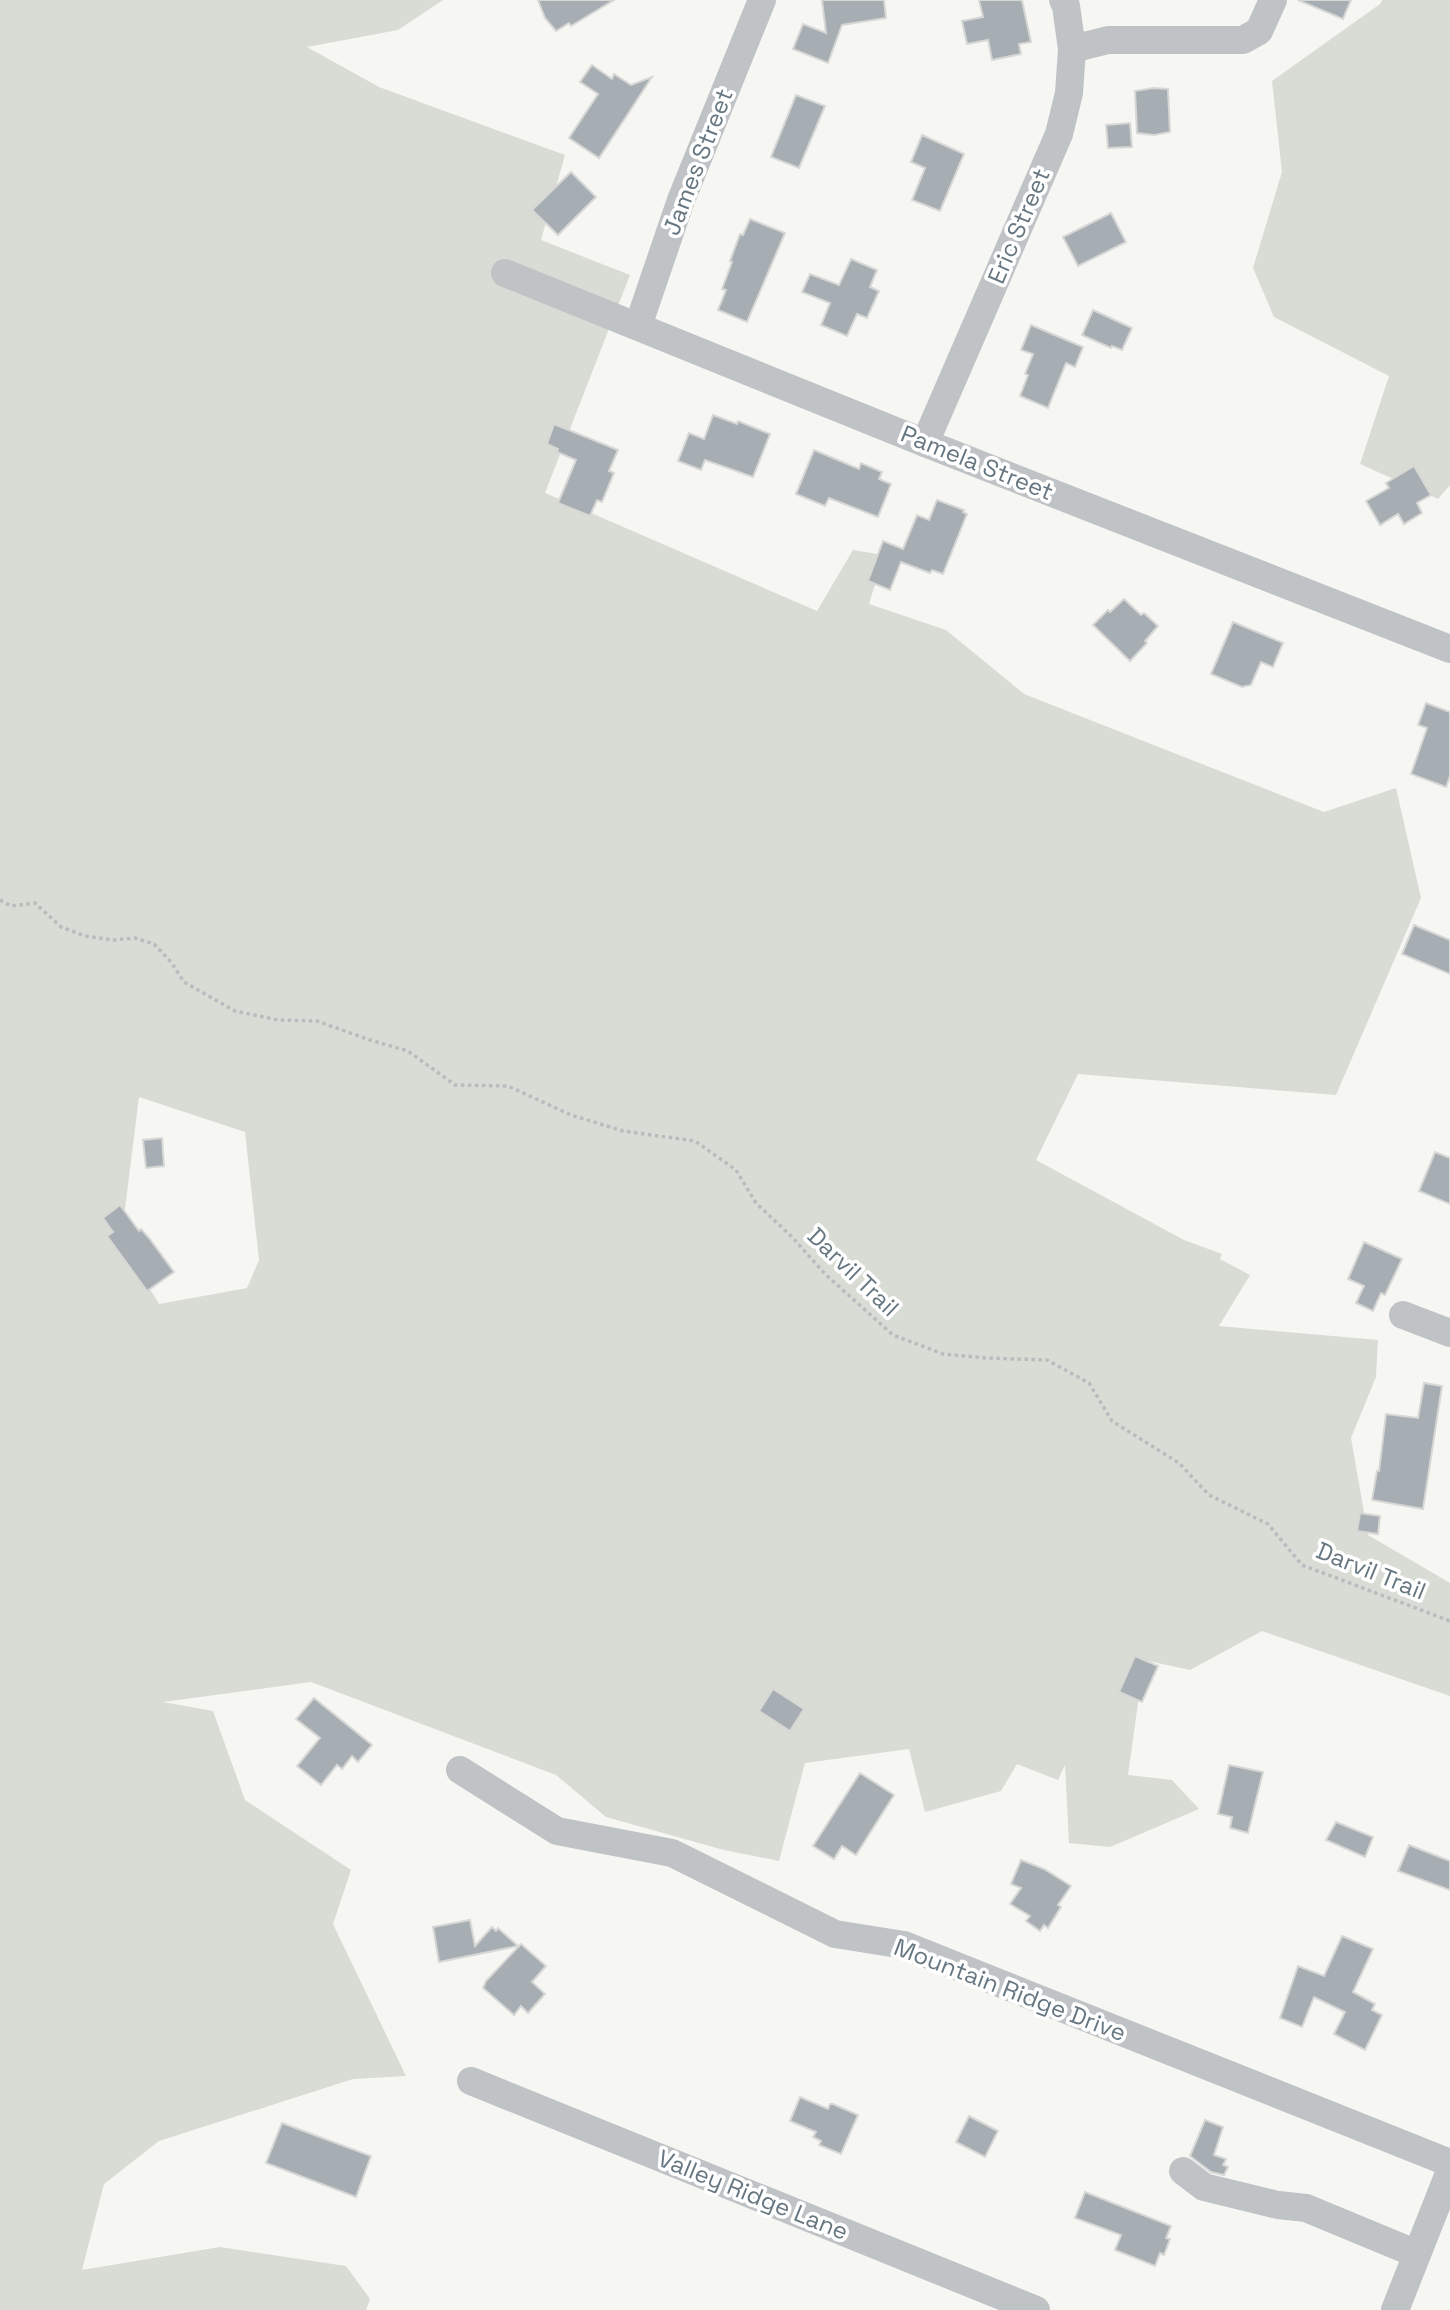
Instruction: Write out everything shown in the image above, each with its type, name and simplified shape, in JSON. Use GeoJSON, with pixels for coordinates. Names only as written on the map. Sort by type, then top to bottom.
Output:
{"type":"FeatureCollection","features":[{"type":"Feature","properties":{"kind":"street","name":"James Street"},"geometry":{"type":"LineString","coordinates":[[638,326],[681,200],[762,0]]}},
{"type":"Feature","properties":{"kind":"street","name":"Eric Street"},"geometry":{"type":"LineString","coordinates":[[925,443],[1059,134],[1069,93],[1072,49],[1063,0]]}},
{"type":"Feature","properties":{"kind":"street"},"geometry":{"type":"LineString","coordinates":[[1072,49],[1108,40],[1243,40],[1259,31],[1273,0]]}},
{"type":"Feature","properties":{"kind":"street","name":"Pamela Street"},"geometry":{"type":"LineString","coordinates":[[505,273],[925,443],[1450,649]]}},
{"type":"Feature","properties":{"kind":"street"},"geometry":{"type":"LineString","coordinates":[[1403,1315],[1450,1334]]}},
{"type":"Feature","properties":{"kind":"street","name":"Mountain Ridge Drive"},"geometry":{"type":"LineString","coordinates":[[460,1770],[557,1831],[672,1853],[835,1934],[904,1945],[1450,2163]]}},
{"type":"Feature","properties":{"kind":"street","name":"Valley Ridge Lane"},"geometry":{"type":"LineString","coordinates":[[471,2081],[1036,2310]]}},
{"type":"Feature","properties":{"kind":"street"},"geometry":{"type":"LineString","coordinates":[[1183,2171],[1204,2186],[1278,2205],[1306,2208],[1417,2254]]}},
{"type":"Feature","properties":{"kind":"street"},"geometry":{"type":"LineString","coordinates":[[1395,2310],[1450,2171]]}},
{"type":"Feature","properties":{"kind":"path","name":"Darvil Trail"},"geometry":{"type":"LineString","coordinates":[[0,900],[12,906],[35,904],[61,927],[85,936],[113,940],[135,938],[154,944],[171,962],[184,982],[235,1011],[264,1018],[317,1021],[408,1051],[455,1085],[508,1086],[571,1115],[623,1131],[695,1141],[736,1170],[756,1203],[792,1237],[826,1275],[893,1335],[943,1354],[1047,1360],[1088,1382],[1112,1421],[1179,1463],[1209,1495],[1268,1524],[1302,1565],[1450,1620]]}},
{"type":"Feature","properties":{"kind":"shaded area"},"geometry":{"type":"Polygon","coordinates":[[[0,0],[443,0],[398,30],[307,47],[379,87],[565,155],[541,240],[630,275],[545,493],[817,611],[853,550],[884,555],[869,604],[946,630],[1024,694],[1324,812],[1396,788],[1421,898],[1336,1095],[1078,1074],[1036,1160],[1184,1240],[1222,1254],[1220,1259],[1250,1275],[1219,1326],[1378,1340],[1376,1377],[1351,1438],[1368,1535],[1450,1583],[1450,1696],[1262,1631],[1190,1670],[1144,1660],[1128,1775],[1172,1780],[1199,1809],[1110,1847],[1069,1843],[1065,1765],[1058,1780],[1017,1764],[1001,1791],[925,1812],[909,1749],[805,1763],[779,1861],[724,1850],[606,1817],[556,1775],[311,1682],[163,1702],[213,1711],[245,1800],[351,1870],[333,1924],[406,2076],[353,2079],[159,2141],[104,2184],[82,2270],[220,2247],[346,2266],[370,2299],[366,2310],[0,2310],[0,0]],[[139,1097],[121,1241],[159,1304],[247,1288],[259,1260],[245,1132],[139,1097]]]}},
{"type":"Feature","properties":{"kind":"shaded area"},"geometry":{"type":"Polygon","coordinates":[[[1382,0],[1450,0],[1450,485],[1438,499],[1360,464],[1389,376],[1274,317],[1253,268],[1282,172],[1272,81],[1382,0]]]}},
{"type":"Feature","properties":{"kind":"building"},"geometry":{"type":"Polygon","coordinates":[[[538,0],[614,0],[571,26],[569,23],[556,31],[545,18],[538,0]]]}},
{"type":"Feature","properties":{"kind":"building"},"geometry":{"type":"Polygon","coordinates":[[[822,0],[884,0],[886,18],[842,25],[828,63],[793,49],[803,24],[826,33],[822,0]]]}},
{"type":"Feature","properties":{"kind":"building"},"geometry":{"type":"Polygon","coordinates":[[[979,0],[1022,0],[1031,42],[1019,44],[1021,54],[992,60],[988,40],[967,44],[962,21],[983,17],[979,0]]]}},
{"type":"Feature","properties":{"kind":"building"},"geometry":{"type":"Polygon","coordinates":[[[1298,0],[1351,0],[1343,19],[1298,0]]]}},
{"type":"Feature","properties":{"kind":"building"},"geometry":{"type":"Polygon","coordinates":[[[592,65],[612,79],[614,74],[631,85],[652,77],[599,158],[569,138],[598,94],[580,82],[592,65]]]}},
{"type":"Feature","properties":{"kind":"building"},"geometry":{"type":"Polygon","coordinates":[[[1168,89],[1170,132],[1154,135],[1137,133],[1135,91],[1168,89]]]}},
{"type":"Feature","properties":{"kind":"building"},"geometry":{"type":"Polygon","coordinates":[[[796,95],[825,106],[799,168],[771,157],[796,95]]]}},
{"type":"Feature","properties":{"kind":"building"},"geometry":{"type":"Polygon","coordinates":[[[1130,123],[1132,147],[1108,148],[1106,125],[1130,123]]]}},
{"type":"Feature","properties":{"kind":"building"},"geometry":{"type":"Polygon","coordinates":[[[922,135],[964,154],[940,211],[912,200],[925,168],[911,162],[922,135]]]}},
{"type":"Feature","properties":{"kind":"building"},"geometry":{"type":"Polygon","coordinates":[[[571,172],[596,197],[558,235],[532,210],[571,172]]]}},
{"type":"Feature","properties":{"kind":"building"},"geometry":{"type":"Polygon","coordinates":[[[1111,213],[1126,242],[1078,266],[1063,237],[1111,213]]]}},
{"type":"Feature","properties":{"kind":"building"},"geometry":{"type":"Polygon","coordinates":[[[750,219],[785,233],[747,322],[718,310],[726,290],[722,289],[732,262],[730,261],[740,234],[743,235],[750,219]]]}},
{"type":"Feature","properties":{"kind":"building"},"geometry":{"type":"Polygon","coordinates":[[[851,259],[877,270],[870,287],[879,291],[867,318],[857,314],[847,336],[821,325],[830,303],[802,292],[810,274],[839,285],[851,259]]]}},
{"type":"Feature","properties":{"kind":"building"},"geometry":{"type":"Polygon","coordinates":[[[1093,310],[1132,328],[1122,350],[1082,335],[1093,310]]]}},
{"type":"Feature","properties":{"kind":"building"},"geometry":{"type":"Polygon","coordinates":[[[1031,325],[1083,347],[1075,367],[1066,363],[1048,408],[1020,396],[1033,354],[1021,350],[1031,325]]]}},
{"type":"Feature","properties":{"kind":"building"},"geometry":{"type":"Polygon","coordinates":[[[713,415],[737,424],[738,421],[770,434],[753,477],[705,460],[701,470],[678,461],[689,433],[704,439],[713,415]]]}},
{"type":"Feature","properties":{"kind":"building"},"geometry":{"type":"Polygon","coordinates":[[[554,424],[618,450],[609,471],[614,473],[602,502],[597,500],[590,516],[558,503],[576,460],[557,452],[558,449],[547,444],[554,424]]]}},
{"type":"Feature","properties":{"kind":"building"},"geometry":{"type":"Polygon","coordinates":[[[814,450],[859,469],[861,463],[882,472],[879,479],[891,484],[878,517],[829,498],[825,506],[796,494],[814,450]]]}},
{"type":"Feature","properties":{"kind":"building"},"geometry":{"type":"Polygon","coordinates":[[[1414,466],[1431,495],[1417,503],[1422,513],[1404,524],[1398,514],[1380,525],[1366,501],[1389,488],[1386,483],[1414,466]]]}},
{"type":"Feature","properties":{"kind":"building"},"geometry":{"type":"Polygon","coordinates":[[[937,500],[964,510],[967,514],[943,574],[932,570],[930,573],[901,562],[890,590],[868,581],[883,541],[903,549],[917,515],[929,520],[937,500]]]}},
{"type":"Feature","properties":{"kind":"building"},"geometry":{"type":"Polygon","coordinates":[[[1124,599],[1158,626],[1130,661],[1093,625],[1124,599]]]}},
{"type":"Feature","properties":{"kind":"building"},"geometry":{"type":"Polygon","coordinates":[[[1233,622],[1283,643],[1273,667],[1261,662],[1251,685],[1242,687],[1211,674],[1233,622]]]}},
{"type":"Feature","properties":{"kind":"building"},"geometry":{"type":"Polygon","coordinates":[[[1426,703],[1450,712],[1450,776],[1446,787],[1411,774],[1427,728],[1418,725],[1426,703]]]}},
{"type":"Feature","properties":{"kind":"building"},"geometry":{"type":"Polygon","coordinates":[[[1414,925],[1450,940],[1450,974],[1402,954],[1414,925]]]}},
{"type":"Feature","properties":{"kind":"building"},"geometry":{"type":"Polygon","coordinates":[[[162,1138],[164,1166],[146,1168],[143,1140],[162,1138]]]}},
{"type":"Feature","properties":{"kind":"building"},"geometry":{"type":"Polygon","coordinates":[[[1435,1152],[1450,1158],[1450,1204],[1419,1191],[1435,1152]]]}},
{"type":"Feature","properties":{"kind":"building"},"geometry":{"type":"Polygon","coordinates":[[[120,1205],[174,1272],[147,1291],[107,1236],[113,1232],[103,1218],[120,1205]]]}},
{"type":"Feature","properties":{"kind":"building"},"geometry":{"type":"Polygon","coordinates":[[[1364,1242],[1402,1259],[1385,1295],[1381,1293],[1373,1311],[1356,1303],[1364,1286],[1348,1279],[1364,1242]]]}},
{"type":"Feature","properties":{"kind":"building"},"geometry":{"type":"Polygon","coordinates":[[[1424,1383],[1442,1386],[1423,1509],[1372,1500],[1379,1471],[1386,1414],[1418,1418],[1424,1383]]]}},
{"type":"Feature","properties":{"kind":"building"},"geometry":{"type":"Polygon","coordinates":[[[1360,1513],[1380,1516],[1378,1534],[1357,1531],[1360,1513]]]}},
{"type":"Feature","properties":{"kind":"building"},"geometry":{"type":"Polygon","coordinates":[[[1135,1656],[1158,1666],[1142,1702],[1119,1692],[1135,1656]]]}},
{"type":"Feature","properties":{"kind":"building"},"geometry":{"type":"Polygon","coordinates":[[[773,1689],[804,1709],[790,1731],[759,1711],[773,1689]]]}},
{"type":"Feature","properties":{"kind":"building"},"geometry":{"type":"Polygon","coordinates":[[[314,1698],[372,1745],[358,1762],[352,1756],[342,1769],[337,1765],[321,1785],[297,1766],[320,1738],[296,1719],[314,1698]]]}},
{"type":"Feature","properties":{"kind":"building"},"geometry":{"type":"Polygon","coordinates":[[[1229,1765],[1263,1772],[1248,1833],[1230,1828],[1232,1817],[1218,1814],[1229,1765]]]}},
{"type":"Feature","properties":{"kind":"building"},"geometry":{"type":"Polygon","coordinates":[[[860,1773],[894,1795],[856,1855],[842,1846],[834,1859],[813,1846],[860,1773]]]}},
{"type":"Feature","properties":{"kind":"building"},"geometry":{"type":"Polygon","coordinates":[[[1336,1822],[1373,1837],[1365,1857],[1326,1840],[1336,1822]]]}},
{"type":"Feature","properties":{"kind":"building"},"geometry":{"type":"Polygon","coordinates":[[[1409,1845],[1450,1861],[1450,1890],[1398,1871],[1409,1845]]]}},
{"type":"Feature","properties":{"kind":"building"},"geometry":{"type":"Polygon","coordinates":[[[1021,1860],[1044,1869],[1071,1886],[1058,1905],[1061,1907],[1048,1928],[1044,1925],[1040,1931],[1026,1921],[1030,1916],[1010,1904],[1021,1888],[1011,1884],[1021,1860]]]}},
{"type":"Feature","properties":{"kind":"building"},"geometry":{"type":"Polygon","coordinates":[[[470,1920],[475,1946],[492,1927],[496,1931],[498,1928],[518,1946],[439,1962],[433,1927],[470,1920]]]}},
{"type":"Feature","properties":{"kind":"building"},"geometry":{"type":"Polygon","coordinates":[[[1342,1936],[1373,1949],[1353,1992],[1375,2004],[1372,2010],[1382,2015],[1365,2050],[1334,2034],[1345,2012],[1314,1997],[1302,2027],[1280,2018],[1298,1966],[1324,1976],[1342,1936]]]}},
{"type":"Feature","properties":{"kind":"building"},"geometry":{"type":"Polygon","coordinates":[[[521,1944],[546,1966],[532,1982],[545,1994],[528,2013],[521,2006],[514,2015],[483,1988],[486,1981],[521,1944]]]}},
{"type":"Feature","properties":{"kind":"building"},"geometry":{"type":"Polygon","coordinates":[[[800,2097],[828,2109],[830,2104],[833,2104],[858,2115],[841,2154],[819,2145],[821,2141],[813,2137],[816,2132],[790,2121],[800,2097]]]}},
{"type":"Feature","properties":{"kind":"building"},"geometry":{"type":"Polygon","coordinates":[[[969,2116],[998,2131],[985,2157],[956,2142],[969,2116]]]}},
{"type":"Feature","properties":{"kind":"building"},"geometry":{"type":"Polygon","coordinates":[[[1205,2120],[1223,2127],[1214,2155],[1226,2159],[1223,2165],[1228,2167],[1224,2175],[1211,2172],[1190,2156],[1205,2120]]]}},
{"type":"Feature","properties":{"kind":"building"},"geometry":{"type":"Polygon","coordinates":[[[282,2123],[371,2156],[356,2197],[266,2163],[282,2123]]]}},
{"type":"Feature","properties":{"kind":"building"},"geometry":{"type":"Polygon","coordinates":[[[1085,2192],[1171,2226],[1164,2255],[1160,2253],[1155,2266],[1115,2250],[1121,2235],[1075,2218],[1085,2192]]]}}]}
